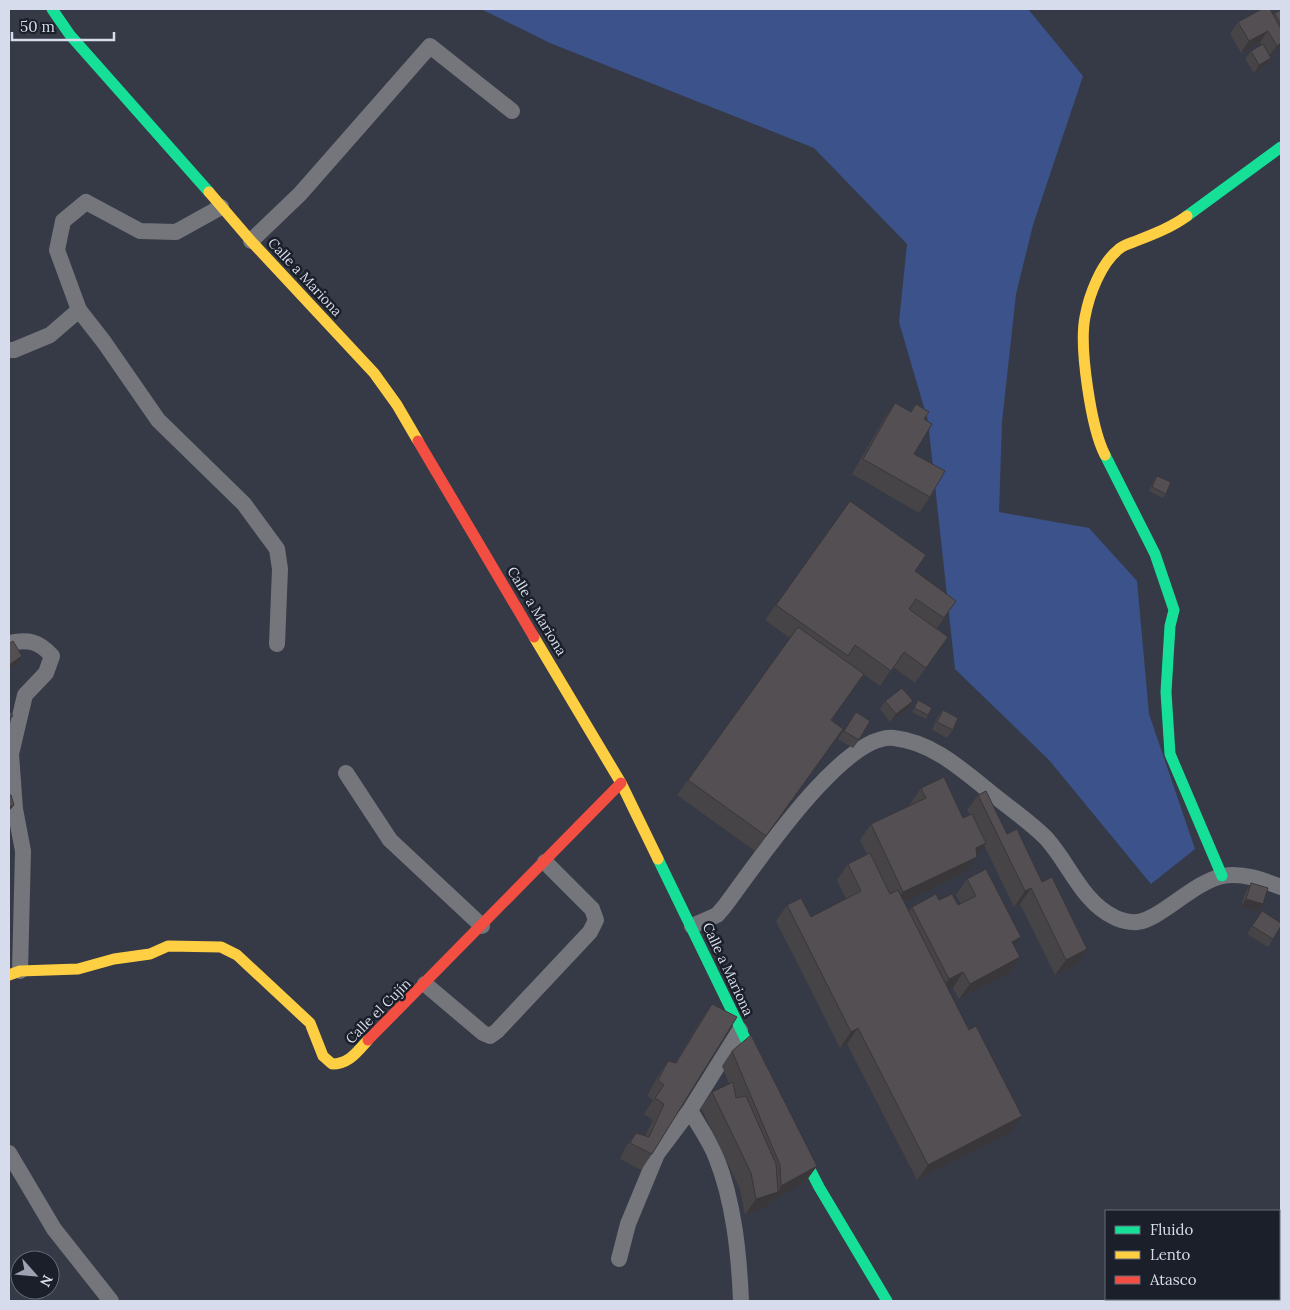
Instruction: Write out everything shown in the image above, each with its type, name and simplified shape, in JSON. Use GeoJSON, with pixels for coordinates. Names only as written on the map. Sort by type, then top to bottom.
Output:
{"type":"FeatureCollection","features":[{"type":"Feature","properties":{"kind":"street","name":"Calle a Mariona"},"geometry":{"type":"LineString","coordinates":[[52,9],[70,35],[144,116],[251,241],[374,373],[397,405],[622,783],[766,1082]]}},
{"type":"Feature","properties":{"kind":"street"},"geometry":{"type":"LineString","coordinates":[[251,241],[300,194],[430,46],[512,111]]}},
{"type":"Feature","properties":{"kind":"street"},"geometry":{"type":"LineString","coordinates":[[1222,876],[1170,754],[1166,692],[1170,626],[1174,610],[1155,554],[1099,444],[1094,424],[1084,348],[1085,317],[1095,286],[1104,267],[1119,248],[1175,225],[1281,147]]}},
{"type":"Feature","properties":{"kind":"street"},"geometry":{"type":"LineString","coordinates":[[221,207],[176,232],[140,231],[86,202],[75,209],[64,221],[57,250],[79,310],[104,342],[158,420],[244,504],[277,549],[280,569],[278,644]]}},
{"type":"Feature","properties":{"kind":"street"},"geometry":{"type":"LineString","coordinates":[[9,350],[14,350],[50,335],[79,310]]}},
{"type":"Feature","properties":{"kind":"street"},"geometry":{"type":"LineString","coordinates":[[9,643],[24,640],[42,645],[52,656],[46,674],[25,695],[11,754],[15,809],[23,851],[14,973]]}},
{"type":"Feature","properties":{"kind":"street"},"geometry":{"type":"LineString","coordinates":[[692,926],[717,915],[797,810],[827,776],[866,745],[892,737],[917,743],[949,759],[1040,832],[1059,853],[1071,875],[1092,900],[1114,917],[1136,922],[1156,914],[1195,887],[1222,876],[1244,875],[1281,886]]}},
{"type":"Feature","properties":{"kind":"street"},"geometry":{"type":"LineString","coordinates":[[346,773],[390,840],[482,926]]}},
{"type":"Feature","properties":{"kind":"street","name":"Calle el Cujín"},"geometry":{"type":"LineString","coordinates":[[14,973],[78,969],[114,959],[150,954],[168,946],[221,947],[236,955],[310,1023],[323,1056],[332,1064],[340,1064],[350,1059],[622,783]]}},
{"type":"Feature","properties":{"kind":"street"},"geometry":{"type":"LineString","coordinates":[[425,984],[483,1033],[490,1036],[497,1031],[590,932],[596,920],[592,908],[545,862]]}},
{"type":"Feature","properties":{"kind":"street"},"geometry":{"type":"LineString","coordinates":[[619,1259],[628,1224],[657,1154],[690,1110],[740,1030]]}},
{"type":"Feature","properties":{"kind":"street"},"geometry":{"type":"LineString","coordinates":[[690,1110],[716,1157],[729,1204],[739,1255],[741,1301]]}},
{"type":"Feature","properties":{"kind":"street"},"geometry":{"type":"LineString","coordinates":[[793,1134],[819,1187],[887,1301]]}},
{"type":"Feature","properties":{"kind":"street"},"geometry":{"type":"LineString","coordinates":[[10,1161],[54,1229],[111,1301]]}},
{"type":"Feature","properties":{"kind":"shaded area"},"geometry":{"type":"Polygon","coordinates":[[[481,9],[1028,9],[1083,76],[1033,225],[1016,294],[1002,422],[999,512],[1089,528],[1137,581],[1149,714],[1195,849],[1151,884],[1049,760],[955,669],[928,421],[899,322],[907,244],[814,148],[550,43],[481,9]]]}},
{"type":"Feature","properties":{"kind":"building"},"geometry":{"type":"Polygon","coordinates":[[[1262,9],[1270,9],[1281,29],[1281,43],[1277,46],[1268,31],[1249,41],[1238,22],[1262,9]]]}},
{"type":"Feature","properties":{"kind":"building"},"geometry":{"type":"Polygon","coordinates":[[[1281,10],[1281,25],[1275,13],[1281,10]]]}},
{"type":"Feature","properties":{"kind":"building"},"geometry":{"type":"Polygon","coordinates":[[[1263,44],[1271,58],[1259,65],[1251,51],[1263,44]]]}},
{"type":"Feature","properties":{"kind":"building"},"geometry":{"type":"Polygon","coordinates":[[[895,403],[911,412],[916,404],[929,412],[924,419],[932,424],[914,454],[945,471],[930,497],[863,459],[895,403]]]}},
{"type":"Feature","properties":{"kind":"building"},"geometry":{"type":"Polygon","coordinates":[[[1157,476],[1171,482],[1166,494],[1152,487],[1157,476]]]}},
{"type":"Feature","properties":{"kind":"building"},"geometry":{"type":"Polygon","coordinates":[[[850,501],[926,555],[915,571],[956,601],[944,618],[916,599],[909,609],[948,637],[926,668],[904,652],[891,671],[855,645],[848,656],[776,605],[850,501]]]}},
{"type":"Feature","properties":{"kind":"building"},"geometry":{"type":"Polygon","coordinates":[[[798,627],[864,674],[831,720],[843,729],[766,836],[688,780],[798,627]]]}},
{"type":"Feature","properties":{"kind":"building"},"geometry":{"type":"Polygon","coordinates":[[[13,641],[22,656],[9,665],[9,644],[13,641]]]}},
{"type":"Feature","properties":{"kind":"building"},"geometry":{"type":"Polygon","coordinates":[[[902,688],[913,701],[896,714],[885,701],[902,688]]]}},
{"type":"Feature","properties":{"kind":"building"},"geometry":{"type":"Polygon","coordinates":[[[918,700],[932,708],[928,715],[914,708],[918,700]]]}},
{"type":"Feature","properties":{"kind":"building"},"geometry":{"type":"Polygon","coordinates":[[[9,709],[13,716],[9,718],[9,709]]]}},
{"type":"Feature","properties":{"kind":"building"},"geometry":{"type":"Polygon","coordinates":[[[943,710],[958,718],[953,730],[937,722],[943,710]]]}},
{"type":"Feature","properties":{"kind":"building"},"geometry":{"type":"Polygon","coordinates":[[[856,712],[870,721],[859,740],[844,731],[856,712]]]}},
{"type":"Feature","properties":{"kind":"building"},"geometry":{"type":"Polygon","coordinates":[[[944,777],[963,818],[972,814],[986,843],[976,848],[977,857],[903,892],[871,824],[926,798],[921,788],[944,777]]]}},
{"type":"Feature","properties":{"kind":"building"},"geometry":{"type":"Polygon","coordinates":[[[986,791],[1007,834],[1017,829],[1042,882],[1052,877],[1087,949],[1066,960],[1031,888],[1025,891],[978,795],[986,791]]]}},
{"type":"Feature","properties":{"kind":"building"},"geometry":{"type":"Polygon","coordinates":[[[9,795],[11,795],[14,805],[9,807],[9,795]]]}},
{"type":"Feature","properties":{"kind":"building"},"geometry":{"type":"Polygon","coordinates":[[[870,853],[890,894],[898,890],[969,1030],[976,1026],[1022,1116],[928,1165],[858,1028],[851,1032],[787,905],[801,898],[811,917],[861,891],[848,864],[870,853]]]}},
{"type":"Feature","properties":{"kind":"building"},"geometry":{"type":"Polygon","coordinates":[[[986,869],[1021,937],[1012,942],[1020,957],[970,984],[963,972],[949,979],[912,907],[936,894],[939,900],[952,894],[958,905],[976,896],[967,879],[986,869]]]}},
{"type":"Feature","properties":{"kind":"building"},"geometry":{"type":"Polygon","coordinates":[[[1251,883],[1268,888],[1263,904],[1246,899],[1251,883]]]}},
{"type":"Feature","properties":{"kind":"building"},"geometry":{"type":"Polygon","coordinates":[[[1262,911],[1281,923],[1273,939],[1252,926],[1262,911]]]}},
{"type":"Feature","properties":{"kind":"building"},"geometry":{"type":"Polygon","coordinates":[[[712,1004],[737,1017],[652,1154],[630,1143],[636,1133],[649,1137],[664,1104],[655,1098],[664,1085],[658,1080],[668,1061],[676,1063],[712,1004]]]}},
{"type":"Feature","properties":{"kind":"building"},"geometry":{"type":"Polygon","coordinates":[[[751,1035],[817,1166],[781,1186],[780,1165],[732,1051],[751,1035]]]}},
{"type":"Feature","properties":{"kind":"building"},"geometry":{"type":"Polygon","coordinates":[[[733,1082],[736,1098],[746,1096],[776,1164],[778,1192],[756,1199],[751,1173],[712,1092],[733,1082]]]}},
{"type":"Feature","properties":{"kind":"traffic: fast"},"geometry":{"type":"LineString","coordinates":[[52,9],[70,35],[209,192]]}},
{"type":"Feature","properties":{"kind":"traffic: fast"},"geometry":{"type":"LineString","coordinates":[[1187,216],[1281,147]]}},
{"type":"Feature","properties":{"kind":"traffic: fast"},"geometry":{"type":"LineString","coordinates":[[1105,455],[1155,554],[1174,610],[1170,626],[1166,692],[1170,754],[1222,876]]}},
{"type":"Feature","properties":{"kind":"traffic: fast"},"geometry":{"type":"LineString","coordinates":[[658,859],[760,1069]]}},
{"type":"Feature","properties":{"kind":"traffic: fast"},"geometry":{"type":"LineString","coordinates":[[797,1144],[819,1187],[887,1301]]}},
{"type":"Feature","properties":{"kind":"traffic: slow"},"geometry":{"type":"LineString","coordinates":[[209,192],[251,241],[374,373],[397,405],[418,441]]}},
{"type":"Feature","properties":{"kind":"traffic: slow"},"geometry":{"type":"LineString","coordinates":[[1105,455],[1095,426],[1085,367],[1084,330],[1089,299],[1101,271],[1119,249],[1169,227],[1187,216]]}},
{"type":"Feature","properties":{"kind":"traffic: slow"},"geometry":{"type":"LineString","coordinates":[[534,637],[621,783],[658,859]]}},
{"type":"Feature","properties":{"kind":"traffic: slow"},"geometry":{"type":"LineString","coordinates":[[9,975],[20,971],[78,969],[114,959],[150,954],[168,946],[221,947],[237,955],[310,1023],[323,1056],[332,1064],[348,1060],[368,1040]]}},
{"type":"Feature","properties":{"kind":"traffic: jam"},"geometry":{"type":"LineString","coordinates":[[418,441],[534,637]]}},
{"type":"Feature","properties":{"kind":"traffic: jam"},"geometry":{"type":"LineString","coordinates":[[368,1040],[621,783]]}}]}
